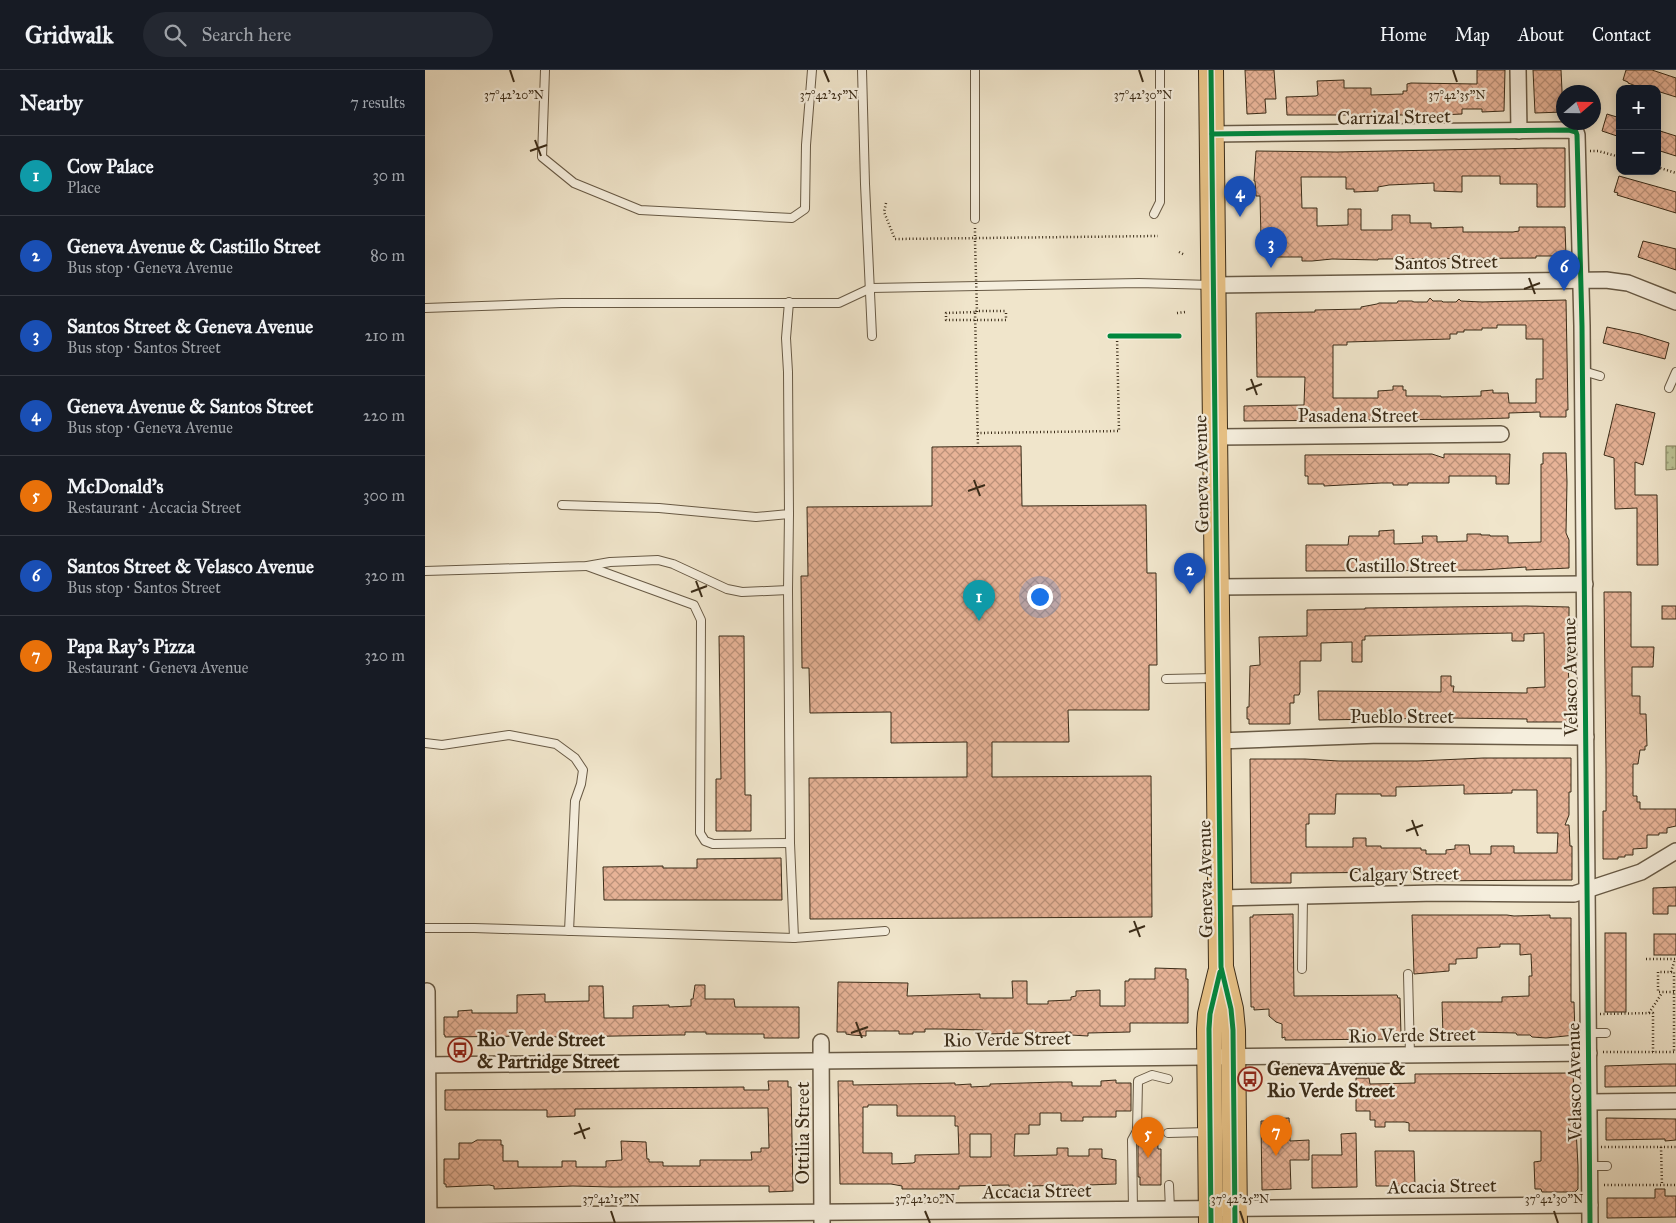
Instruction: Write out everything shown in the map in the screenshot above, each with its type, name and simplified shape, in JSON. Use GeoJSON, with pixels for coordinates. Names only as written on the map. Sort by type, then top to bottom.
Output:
{"type":"FeatureCollection","features":[{"type":"Feature","properties":{"kind":"main road","name":"Geneva Avenue"},"geometry":{"type":"LineString","coordinates":[[1211,70],[1221,967],[1231,1009],[1233,1030],[1235,1216]]}},
{"type":"Feature","properties":{"kind":"main road","name":"Geneva Avenue"},"geometry":{"type":"LineString","coordinates":[[1211,1216],[1209,1057],[1211,1014],[1221,967]]}},
{"type":"Feature","properties":{"kind":"street"},"geometry":{"type":"LineString","coordinates":[[1519,70],[1519,131]]}},
{"type":"Feature","properties":{"kind":"street","name":"Carrizal Street"},"geometry":{"type":"LineString","coordinates":[[1212,134],[1569,130],[1575,132]]}},
{"type":"Feature","properties":{"kind":"street","name":"Velasco Avenue"},"geometry":{"type":"LineString","coordinates":[[1575,132],[1578,138],[1580,264],[1582,280],[1590,1223]]}},
{"type":"Feature","properties":{"kind":"street","name":"Santos Street"},"geometry":{"type":"LineString","coordinates":[[1213,285],[1606,280],[1628,284],[1676,302]]}},
{"type":"Feature","properties":{"kind":"street","name":"Pasadena Street"},"geometry":{"type":"LineString","coordinates":[[1215,437],[1501,434]]}},
{"type":"Feature","properties":{"kind":"street","name":"Castillo Street"},"geometry":{"type":"LineString","coordinates":[[1217,587],[1585,584]]}},
{"type":"Feature","properties":{"kind":"street","name":"Pueblo Street"},"geometry":{"type":"LineString","coordinates":[[1219,741],[1380,735],[1586,737]]}},
{"type":"Feature","properties":{"kind":"street","name":"Calgary Street"},"geometry":{"type":"LineString","coordinates":[[1220,898],[1437,893],[1563,895],[1587,891],[1641,872],[1676,851]]}},
{"type":"Feature","properties":{"kind":"street"},"geometry":{"type":"LineString","coordinates":[[427,991],[427,1219]]}},
{"type":"Feature","properties":{"kind":"street","name":"Ottilia Street"},"geometry":{"type":"LineString","coordinates":[[821,1042],[822,1218]]}},
{"type":"Feature","properties":{"kind":"street","name":"Rio Verde Street"},"geometry":{"type":"LineString","coordinates":[[426,1065],[1589,1053]]}},
{"type":"Feature","properties":{"kind":"street"},"geometry":{"type":"LineString","coordinates":[[1589,1102],[1676,1101]]}},
{"type":"Feature","properties":{"kind":"street","name":"Accacia Street"},"geometry":{"type":"LineString","coordinates":[[427,1219],[822,1218],[1133,1210],[1170,1210],[1211,1216],[1235,1216],[1590,1205]]}},
{"type":"Feature","properties":{"kind":"lane"},"geometry":{"type":"LineString","coordinates":[[545,70],[542,157],[574,183],[641,210],[792,218],[805,209],[806,145],[812,70]]}},
{"type":"Feature","properties":{"kind":"lane"},"geometry":{"type":"LineString","coordinates":[[863,70],[865,184],[872,336]]}},
{"type":"Feature","properties":{"kind":"lane"},"geometry":{"type":"LineString","coordinates":[[975,70],[975,219]]}},
{"type":"Feature","properties":{"kind":"lane"},"geometry":{"type":"LineString","coordinates":[[1154,214],[1160,202],[1160,70]]}},
{"type":"Feature","properties":{"kind":"lane"},"geometry":{"type":"LineString","coordinates":[[425,308],[562,303],[839,303],[871,288],[1139,283],[1213,285]]}},
{"type":"Feature","properties":{"kind":"lane"},"geometry":{"type":"LineString","coordinates":[[789,302],[786,338],[788,372],[791,843],[794,938]]}},
{"type":"Feature","properties":{"kind":"lane"},"geometry":{"type":"LineString","coordinates":[[1583,371],[1600,376]]}},
{"type":"Feature","properties":{"kind":"lane"},"geometry":{"type":"LineString","coordinates":[[1669,388],[1676,372]]}},
{"type":"Feature","properties":{"kind":"lane"},"geometry":{"type":"LineString","coordinates":[[562,506],[659,508],[756,517],[789,514]]}},
{"type":"Feature","properties":{"kind":"lane"},"geometry":{"type":"LineString","coordinates":[[425,571],[587,566],[610,562],[658,560],[673,564],[727,589],[742,592],[788,590]]}},
{"type":"Feature","properties":{"kind":"lane"},"geometry":{"type":"LineString","coordinates":[[587,566],[694,605],[701,620],[701,833],[705,841],[713,844],[791,843]]}},
{"type":"Feature","properties":{"kind":"lane"},"geometry":{"type":"LineString","coordinates":[[1166,679],[1218,678]]}},
{"type":"Feature","properties":{"kind":"lane"},"geometry":{"type":"LineString","coordinates":[[425,743],[442,745],[509,735],[556,744],[575,758],[583,770],[575,802],[569,931]]}},
{"type":"Feature","properties":{"kind":"lane"},"geometry":{"type":"LineString","coordinates":[[1302,969],[1303,896]]}},
{"type":"Feature","properties":{"kind":"lane"},"geometry":{"type":"LineString","coordinates":[[425,928],[794,938],[885,931]]}},
{"type":"Feature","properties":{"kind":"lane"},"geometry":{"type":"LineString","coordinates":[[1408,974],[1410,1055]]}},
{"type":"Feature","properties":{"kind":"lane"},"geometry":{"type":"LineString","coordinates":[[1589,1033],[1606,1033]]}},
{"type":"Feature","properties":{"kind":"lane"},"geometry":{"type":"LineString","coordinates":[[1133,1210],[1132,1140],[1137,1131],[1138,1081],[1152,1075],[1168,1079]]}},
{"type":"Feature","properties":{"kind":"lane"},"geometry":{"type":"LineString","coordinates":[[1168,1134],[1210,1132]]}},
{"type":"Feature","properties":{"kind":"lane"},"geometry":{"type":"LineString","coordinates":[[1590,1166],[1607,1166]]}},
{"type":"Feature","properties":{"kind":"lane"},"geometry":{"type":"LineString","coordinates":[[1169,1185],[1170,1210]]}},
{"type":"Feature","properties":{"kind":"path"},"geometry":{"type":"LineString","coordinates":[[1578,152],[1599,151],[1616,156]]}},
{"type":"Feature","properties":{"kind":"path"},"geometry":{"type":"LineString","coordinates":[[1661,168],[1676,172]]}},
{"type":"Feature","properties":{"kind":"path"},"geometry":{"type":"LineString","coordinates":[[886,203],[884,212],[895,239],[1158,236]]}},
{"type":"Feature","properties":{"kind":"path"},"geometry":{"type":"LineString","coordinates":[[975,241],[977,312],[946,312],[946,320],[1006,320],[1006,311],[975,311],[977,433],[977,447]]}},
{"type":"Feature","properties":{"kind":"path"},"geometry":{"type":"LineString","coordinates":[[1179,252],[1185,255]]}},
{"type":"Feature","properties":{"kind":"path"},"geometry":{"type":"LineString","coordinates":[[1177,313],[1187,312]]}},
{"type":"Feature","properties":{"kind":"path"},"geometry":{"type":"LineString","coordinates":[[1110,336],[1125,336]]}},
{"type":"Feature","properties":{"kind":"path"},"geometry":{"type":"LineString","coordinates":[[977,433],[1119,431],[1117,336]]}},
{"type":"Feature","properties":{"kind":"path"},"geometry":{"type":"LineString","coordinates":[[1646,959],[1676,959],[1671,972]]}},
{"type":"Feature","properties":{"kind":"path"},"geometry":{"type":"LineString","coordinates":[[1589,1053],[1675,1052],[1674,972],[1658,972],[1658,992],[1674,992]]}},
{"type":"Feature","properties":{"kind":"path"},"geometry":{"type":"LineString","coordinates":[[1649,1013],[1662,992]]}},
{"type":"Feature","properties":{"kind":"path"},"geometry":{"type":"LineString","coordinates":[[1588,1014],[1653,1013],[1653,1052]]}},
{"type":"Feature","properties":{"kind":"path"},"geometry":{"type":"LineString","coordinates":[[1589,1148],[1676,1148]]}},
{"type":"Feature","properties":{"kind":"path"},"geometry":{"type":"LineString","coordinates":[[1661,1148],[1662,1185]]}},
{"type":"Feature","properties":{"kind":"path"},"geometry":{"type":"LineString","coordinates":[[1590,1186],[1676,1185]]}},
{"type":"Feature","properties":{"kind":"green space"},"geometry":{"type":"Polygon","coordinates":[[[1666,446],[1676,446],[1676,469],[1666,470],[1666,446]]]}},
{"type":"Feature","properties":{"kind":"building"},"geometry":{"type":"Polygon","coordinates":[[[1245,70],[1274,70],[1276,99],[1265,99],[1266,113],[1247,114],[1245,70]]]}},
{"type":"Feature","properties":{"kind":"building"},"geometry":{"type":"Polygon","coordinates":[[[1477,70],[1505,70],[1504,111],[1482,112],[1482,109],[1462,109],[1462,114],[1439,115],[1287,115],[1286,97],[1318,95],[1317,81],[1344,80],[1344,88],[1371,88],[1371,95],[1403,94],[1403,91],[1407,91],[1407,84],[1411,83],[1477,84],[1477,70]]]}},
{"type":"Feature","properties":{"kind":"building"},"geometry":{"type":"Polygon","coordinates":[[[1533,70],[1561,70],[1562,85],[1556,85],[1556,112],[1535,113],[1533,70]]]}},
{"type":"Feature","properties":{"kind":"building"},"geometry":{"type":"Polygon","coordinates":[[[1626,70],[1652,70],[1676,78],[1676,97],[1661,92],[1661,85],[1633,85],[1623,80],[1626,70]]]}},
{"type":"Feature","properties":{"kind":"building"},"geometry":{"type":"Polygon","coordinates":[[[1607,114],[1616,117],[1616,136],[1602,131],[1607,114]]]}},
{"type":"Feature","properties":{"kind":"building"},"geometry":{"type":"Polygon","coordinates":[[[1661,131],[1676,136],[1676,156],[1661,151],[1661,131]]]}},
{"type":"Feature","properties":{"kind":"building"},"geometry":{"type":"Polygon","coordinates":[[[1565,148],[1565,207],[1537,207],[1537,184],[1500,184],[1500,176],[1462,176],[1462,192],[1434,191],[1434,183],[1389,185],[1378,187],[1378,191],[1354,192],[1354,189],[1346,189],[1346,177],[1301,177],[1302,208],[1317,208],[1317,226],[1348,225],[1348,209],[1361,209],[1361,230],[1392,230],[1392,215],[1410,215],[1410,223],[1431,223],[1431,228],[1463,227],[1463,232],[1513,232],[1519,231],[1519,227],[1565,227],[1566,256],[1536,256],[1536,258],[1332,259],[1312,261],[1302,261],[1302,257],[1266,257],[1266,239],[1261,239],[1260,196],[1256,196],[1254,181],[1256,151],[1337,152],[1565,148]]]}},
{"type":"Feature","properties":{"kind":"building"},"geometry":{"type":"Polygon","coordinates":[[[1619,176],[1676,192],[1676,213],[1617,195],[1618,193],[1614,192],[1619,176]]]}},
{"type":"Feature","properties":{"kind":"building"},"geometry":{"type":"Polygon","coordinates":[[[1643,241],[1676,249],[1676,270],[1638,257],[1643,241]]]}},
{"type":"Feature","properties":{"kind":"building"},"geometry":{"type":"Polygon","coordinates":[[[1430,298],[1433,301],[1443,302],[1456,302],[1459,299],[1461,301],[1482,302],[1566,300],[1568,410],[1566,410],[1566,417],[1540,417],[1540,412],[1509,413],[1509,418],[1244,421],[1244,406],[1304,405],[1305,377],[1257,377],[1256,313],[1361,309],[1361,307],[1379,303],[1397,303],[1398,301],[1427,302],[1430,298]],[[1497,325],[1497,328],[1464,330],[1464,332],[1457,332],[1457,334],[1450,334],[1450,339],[1347,342],[1347,345],[1333,345],[1333,398],[1378,398],[1378,391],[1393,390],[1393,386],[1403,386],[1403,390],[1406,390],[1406,396],[1481,396],[1481,391],[1493,390],[1493,393],[1508,393],[1509,403],[1536,403],[1536,379],[1543,379],[1543,339],[1526,339],[1526,325],[1497,325]]]}},
{"type":"Feature","properties":{"kind":"building"},"geometry":{"type":"Polygon","coordinates":[[[1607,327],[1669,343],[1665,359],[1603,343],[1607,327]]]}},
{"type":"Feature","properties":{"kind":"building"},"geometry":{"type":"Polygon","coordinates":[[[1616,404],[1655,413],[1643,465],[1635,462],[1635,495],[1657,495],[1658,565],[1637,565],[1637,508],[1615,509],[1614,458],[1604,455],[1616,404]]]}},
{"type":"Feature","properties":{"kind":"building"},"geometry":{"type":"Polygon","coordinates":[[[1021,446],[1022,506],[1146,505],[1147,573],[1156,573],[1157,665],[1149,665],[1149,710],[1068,710],[1069,742],[992,742],[992,777],[1151,776],[1152,917],[810,919],[809,778],[967,777],[967,742],[891,743],[891,712],[810,713],[809,668],[802,668],[801,576],[808,576],[807,507],[932,506],[932,447],[1021,446]]]}},
{"type":"Feature","properties":{"kind":"building"},"geometry":{"type":"Polygon","coordinates":[[[1543,453],[1566,453],[1566,533],[1569,540],[1569,568],[1526,570],[1526,567],[1482,570],[1306,571],[1306,545],[1348,545],[1349,536],[1379,536],[1379,531],[1394,530],[1394,544],[1423,543],[1422,536],[1437,536],[1437,542],[1467,541],[1467,534],[1508,536],[1508,543],[1541,542],[1541,464],[1543,464],[1543,453]]]}},
{"type":"Feature","properties":{"kind":"building"},"geometry":{"type":"Polygon","coordinates":[[[1432,454],[1444,458],[1444,454],[1510,454],[1509,484],[1496,484],[1496,476],[1449,476],[1449,483],[1393,485],[1393,483],[1381,483],[1324,486],[1324,484],[1308,484],[1308,476],[1305,476],[1305,455],[1432,454]]]}},
{"type":"Feature","properties":{"kind":"building"},"geometry":{"type":"Polygon","coordinates":[[[1604,592],[1631,592],[1631,647],[1654,647],[1653,667],[1632,667],[1632,696],[1640,696],[1640,714],[1646,714],[1647,746],[1645,746],[1645,750],[1640,750],[1638,764],[1633,764],[1633,796],[1637,796],[1637,802],[1640,802],[1640,809],[1676,809],[1676,826],[1667,828],[1667,833],[1647,835],[1647,848],[1633,849],[1633,855],[1625,855],[1625,857],[1618,857],[1618,859],[1603,859],[1603,811],[1606,811],[1604,592]]]}},
{"type":"Feature","properties":{"kind":"building"},"geometry":{"type":"Polygon","coordinates":[[[1662,606],[1676,606],[1676,619],[1662,619],[1662,606]]]}},
{"type":"Feature","properties":{"kind":"building"},"geometry":{"type":"Polygon","coordinates":[[[1569,607],[1569,629],[1567,633],[1569,687],[1571,687],[1571,722],[1527,722],[1527,719],[1448,718],[1319,720],[1318,691],[1441,692],[1441,676],[1451,676],[1451,686],[1454,686],[1453,692],[1527,693],[1527,688],[1545,687],[1544,633],[1524,634],[1524,641],[1512,641],[1512,633],[1365,636],[1365,640],[1362,640],[1362,662],[1352,662],[1352,642],[1321,643],[1321,661],[1300,661],[1300,692],[1299,695],[1294,695],[1294,703],[1290,703],[1290,724],[1249,724],[1247,707],[1249,707],[1250,666],[1260,665],[1259,637],[1307,636],[1307,610],[1569,607]]]}},
{"type":"Feature","properties":{"kind":"building"},"geometry":{"type":"Polygon","coordinates":[[[719,636],[744,636],[745,795],[751,795],[751,831],[716,831],[716,779],[721,779],[719,636]]]}},
{"type":"Feature","properties":{"kind":"building"},"geometry":{"type":"Polygon","coordinates":[[[1483,758],[1571,758],[1569,815],[1565,825],[1569,825],[1570,846],[1572,846],[1572,880],[1412,881],[1412,872],[1291,873],[1291,883],[1251,883],[1250,759],[1418,761],[1483,758]],[[1464,785],[1396,787],[1396,796],[1336,794],[1335,814],[1309,814],[1309,824],[1306,824],[1306,847],[1353,847],[1353,838],[1366,838],[1366,846],[1421,848],[1421,850],[1426,850],[1426,854],[1446,854],[1446,850],[1455,849],[1455,845],[1469,845],[1470,854],[1491,854],[1491,846],[1514,846],[1514,853],[1557,853],[1558,833],[1537,833],[1537,790],[1512,790],[1512,793],[1464,794],[1464,785]]]}},
{"type":"Feature","properties":{"kind":"building"},"geometry":{"type":"Polygon","coordinates":[[[781,858],[782,900],[604,900],[603,867],[663,866],[663,868],[697,868],[697,859],[781,858]]]}},
{"type":"Feature","properties":{"kind":"building"},"geometry":{"type":"Polygon","coordinates":[[[1676,887],[1676,906],[1668,906],[1668,914],[1653,914],[1653,888],[1676,887]]]}},
{"type":"Feature","properties":{"kind":"building"},"geometry":{"type":"Polygon","coordinates":[[[1293,914],[1294,996],[1397,995],[1400,998],[1401,1035],[1398,1035],[1398,1039],[1285,1040],[1285,1037],[1282,1038],[1282,1024],[1269,1016],[1269,1009],[1254,1010],[1254,1007],[1251,1007],[1250,917],[1253,917],[1253,915],[1293,914]]]}},
{"type":"Feature","properties":{"kind":"building"},"geometry":{"type":"Polygon","coordinates":[[[1412,915],[1550,915],[1550,918],[1571,918],[1571,1002],[1574,1002],[1575,1035],[1546,1038],[1517,1035],[1516,1033],[1472,1032],[1472,1034],[1445,1039],[1443,1035],[1442,1002],[1502,1002],[1502,997],[1529,996],[1529,976],[1532,976],[1531,954],[1520,955],[1520,944],[1500,944],[1500,947],[1477,948],[1477,958],[1456,959],[1456,964],[1449,964],[1449,971],[1414,974],[1412,915]]]}},
{"type":"Feature","properties":{"kind":"building"},"geometry":{"type":"Polygon","coordinates":[[[1605,933],[1626,933],[1626,1012],[1605,1012],[1605,933]]]}},
{"type":"Feature","properties":{"kind":"building"},"geometry":{"type":"Polygon","coordinates":[[[1654,934],[1676,934],[1676,955],[1654,955],[1654,934]]]}},
{"type":"Feature","properties":{"kind":"building"},"geometry":{"type":"Polygon","coordinates":[[[1155,968],[1186,969],[1186,979],[1188,979],[1188,1023],[1130,1023],[1130,1032],[1088,1033],[1088,1036],[1071,1035],[1071,1032],[984,1034],[983,1030],[943,1029],[925,1029],[925,1032],[913,1032],[913,1034],[899,1034],[899,1031],[866,1031],[866,1036],[837,1032],[838,982],[908,983],[907,996],[980,994],[980,998],[1013,998],[1012,981],[1027,981],[1027,1004],[1048,1004],[1048,1001],[1071,1000],[1071,997],[1076,996],[1076,991],[1100,990],[1100,1006],[1125,1006],[1125,981],[1129,981],[1129,979],[1155,979],[1155,968]]]}},
{"type":"Feature","properties":{"kind":"building"},"geometry":{"type":"Polygon","coordinates":[[[695,985],[705,985],[705,999],[734,999],[735,1007],[799,1007],[799,1038],[764,1038],[764,1034],[706,1034],[706,1032],[685,1032],[685,1035],[560,1037],[445,1037],[444,1035],[444,1017],[458,1017],[458,1011],[472,1010],[472,1013],[517,1013],[517,995],[545,994],[545,1002],[589,1001],[589,986],[603,986],[604,1018],[633,1018],[633,1006],[691,1006],[695,985]]]}},
{"type":"Feature","properties":{"kind":"building"},"geometry":{"type":"Polygon","coordinates":[[[1676,1064],[1676,1086],[1605,1087],[1605,1066],[1676,1064]]]}},
{"type":"Feature","properties":{"kind":"building"},"geometry":{"type":"Polygon","coordinates":[[[1573,1073],[1578,1166],[1578,1189],[1575,1192],[1542,1192],[1541,1189],[1535,1189],[1534,1162],[1541,1161],[1541,1131],[1409,1131],[1409,1123],[1405,1122],[1385,1122],[1385,1127],[1375,1127],[1375,1120],[1370,1120],[1370,1111],[1356,1111],[1356,1078],[1369,1078],[1370,1084],[1415,1083],[1415,1074],[1573,1073]]]}},
{"type":"Feature","properties":{"kind":"building"},"geometry":{"type":"Polygon","coordinates":[[[1116,1080],[1116,1083],[1131,1083],[1131,1111],[1116,1111],[1116,1117],[1083,1117],[1083,1121],[1061,1121],[1061,1113],[1040,1113],[1040,1125],[1029,1125],[1029,1134],[1015,1134],[1014,1156],[1057,1155],[1057,1148],[1068,1148],[1068,1156],[1089,1156],[1089,1149],[1102,1149],[1102,1158],[1116,1160],[1116,1184],[1088,1185],[1088,1191],[1073,1191],[1073,1185],[1030,1186],[1030,1193],[1013,1193],[1009,1192],[1009,1185],[959,1186],[959,1189],[902,1189],[902,1186],[891,1184],[840,1184],[838,1081],[853,1081],[853,1085],[955,1083],[955,1085],[971,1084],[971,1087],[990,1086],[990,1084],[1057,1082],[1072,1082],[1072,1086],[1101,1086],[1101,1081],[1116,1080]],[[868,1105],[868,1107],[863,1107],[863,1153],[892,1153],[892,1164],[913,1163],[915,1162],[915,1155],[959,1154],[958,1126],[955,1126],[955,1116],[897,1116],[897,1105],[868,1105]],[[970,1134],[970,1157],[991,1157],[991,1134],[970,1134]]]}},
{"type":"Feature","properties":{"kind":"building"},"geometry":{"type":"Polygon","coordinates":[[[768,1081],[788,1081],[788,1087],[791,1087],[793,1191],[769,1192],[769,1186],[573,1186],[494,1189],[494,1186],[489,1185],[446,1187],[446,1184],[444,1184],[444,1159],[459,1159],[459,1143],[472,1143],[477,1140],[501,1140],[501,1145],[503,1145],[503,1161],[518,1161],[518,1167],[562,1167],[562,1161],[576,1161],[576,1167],[606,1167],[606,1161],[622,1160],[621,1141],[646,1142],[647,1159],[649,1159],[649,1162],[663,1162],[663,1166],[700,1166],[700,1160],[752,1160],[751,1152],[761,1152],[761,1148],[769,1148],[768,1108],[575,1109],[575,1116],[547,1117],[547,1110],[445,1110],[445,1090],[744,1087],[744,1090],[769,1090],[768,1081]]]}},
{"type":"Feature","properties":{"kind":"building"},"geometry":{"type":"Polygon","coordinates":[[[1289,1118],[1290,1141],[1309,1140],[1309,1160],[1290,1160],[1291,1189],[1262,1190],[1261,1121],[1289,1118]]]}},
{"type":"Feature","properties":{"kind":"building"},"geometry":{"type":"Polygon","coordinates":[[[1606,1118],[1676,1119],[1676,1140],[1606,1140],[1606,1118]]]}},
{"type":"Feature","properties":{"kind":"building"},"geometry":{"type":"Polygon","coordinates":[[[1148,1130],[1157,1130],[1158,1149],[1161,1149],[1161,1185],[1140,1185],[1140,1177],[1138,1177],[1138,1145],[1141,1145],[1141,1137],[1148,1137],[1148,1130]]]}},
{"type":"Feature","properties":{"kind":"building"},"geometry":{"type":"Polygon","coordinates":[[[1356,1133],[1357,1187],[1312,1188],[1312,1155],[1342,1155],[1341,1134],[1356,1133]]]}},
{"type":"Feature","properties":{"kind":"building"},"geometry":{"type":"Polygon","coordinates":[[[1375,1151],[1414,1151],[1415,1186],[1376,1186],[1375,1151]]]}},
{"type":"Feature","properties":{"kind":"building"},"geometry":{"type":"Polygon","coordinates":[[[1655,1189],[1665,1189],[1665,1196],[1676,1196],[1676,1217],[1607,1218],[1607,1198],[1655,1198],[1655,1189]]]}},
{"type":"Feature","properties":{"kind":"cycle path"},"geometry":{"type":"LineString","coordinates":[[1211,70],[1221,967],[1231,1009],[1233,1030],[1235,1223]]}},
{"type":"Feature","properties":{"kind":"cycle path"},"geometry":{"type":"LineString","coordinates":[[1212,134],[1569,130],[1576,132],[1582,326],[1590,1223]]}},
{"type":"Feature","properties":{"kind":"cycle path"},"geometry":{"type":"LineString","coordinates":[[1110,336],[1179,336]]}},
{"type":"Feature","properties":{"kind":"cycle path"},"geometry":{"type":"LineString","coordinates":[[1211,1223],[1209,1029],[1210,1014],[1220,972]]}},
{"type":"Feature","properties":{"kind":"place","name":"Geneva Avenue & Santos Street"},"geometry":{"type":"Point","coordinates":[1240,217]}},
{"type":"Feature","properties":{"kind":"place","name":"Santos Street & Geneva Avenue"},"geometry":{"type":"Point","coordinates":[1271,268]}},
{"type":"Feature","properties":{"kind":"place","name":"Santos Street & Velasco Avenue"},"geometry":{"type":"Point","coordinates":[1564,291]}},
{"type":"Feature","properties":{"kind":"place","name":"Geneva Avenue & Castillo Street"},"geometry":{"type":"Point","coordinates":[1190,594]}},
{"type":"Feature","properties":{"kind":"place","name":"Cow Palace"},"geometry":{"type":"Point","coordinates":[979,621]}},
{"type":"Feature","properties":{"kind":"place","name":"Rio Verde Street & Partridge Street"},"geometry":{"type":"Point","coordinates":[460,1050]}},
{"type":"Feature","properties":{"kind":"place","name":"Geneva Avenue & Rio Verde Street"},"geometry":{"type":"Point","coordinates":[1250,1079]}},
{"type":"Feature","properties":{"kind":"place","name":"Papa Ray's Pizza"},"geometry":{"type":"Point","coordinates":[1276,1156]}},
{"type":"Feature","properties":{"kind":"place","name":"McDonald's"},"geometry":{"type":"Point","coordinates":[1148,1158]}}]}
